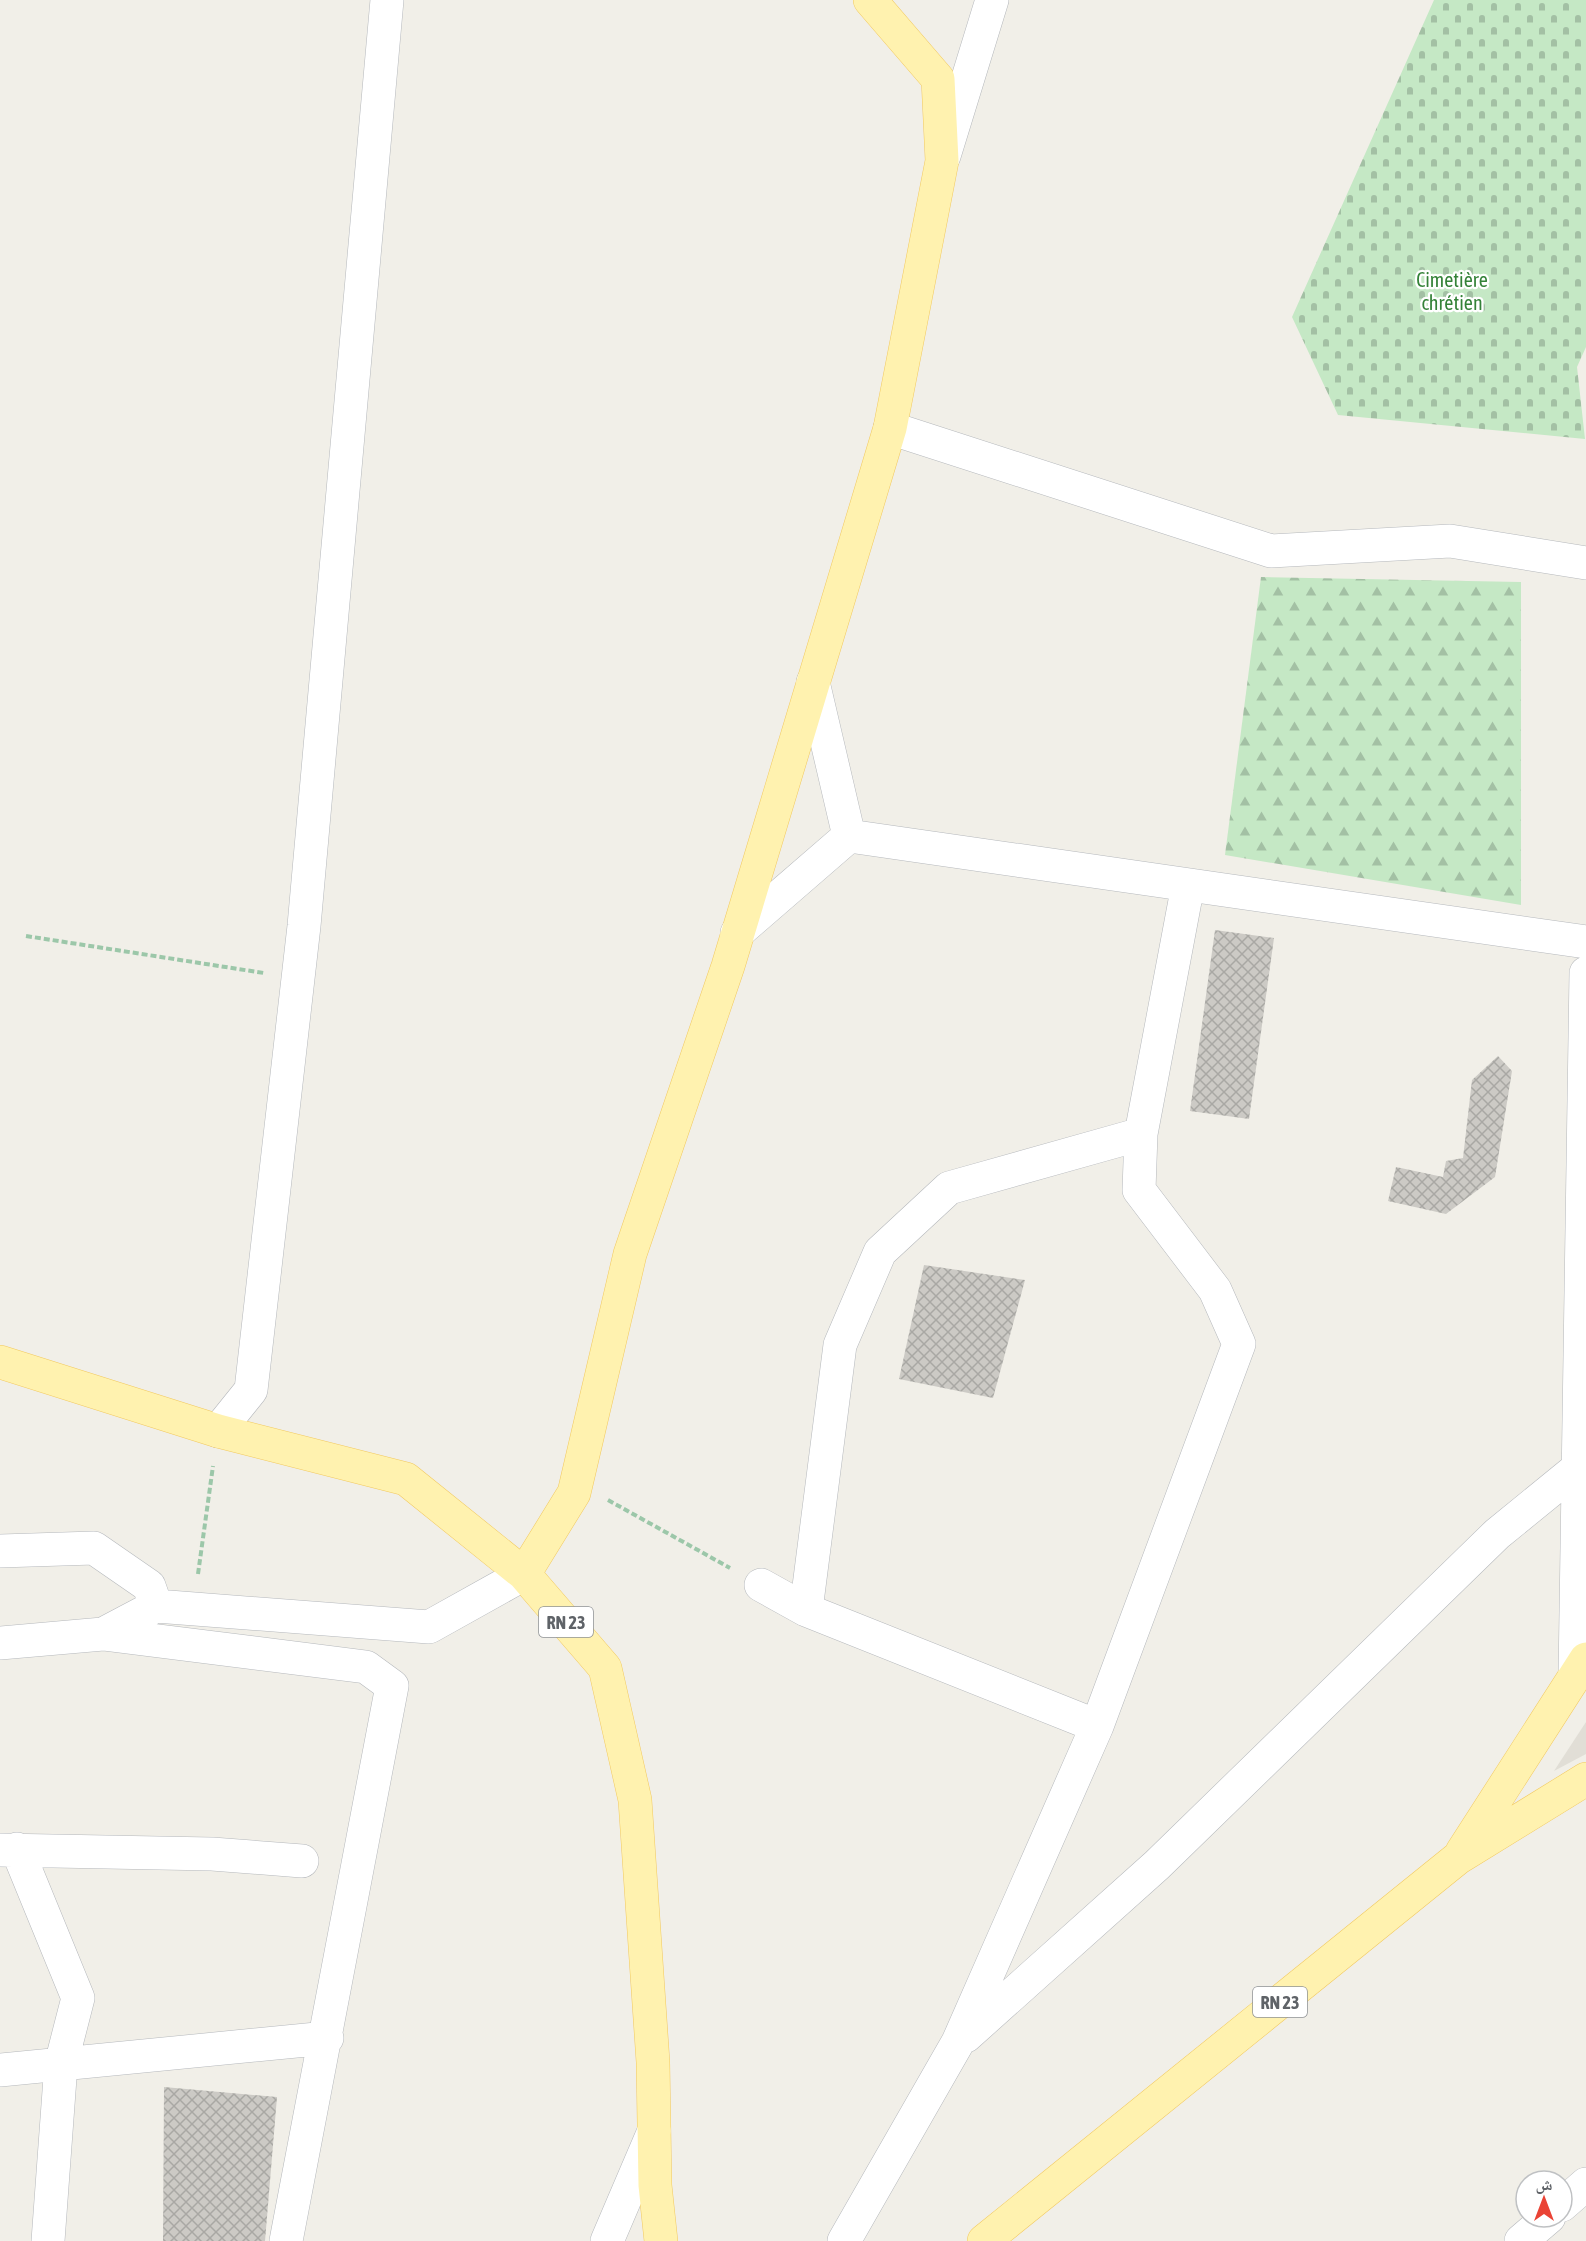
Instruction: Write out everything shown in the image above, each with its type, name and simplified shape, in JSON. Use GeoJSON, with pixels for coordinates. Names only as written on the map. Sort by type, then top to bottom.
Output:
{"type":"FeatureCollection","features":[{"type":"Feature","properties":{"kind":"main road"},"geometry":{"type":"LineString","coordinates":[[524,1574],[574,1493],[630,1254],[737,933],[890,428],[942,161],[938,79],[870,0]]}},
{"type":"Feature","properties":{"kind":"main road","name":"RN 23"},"geometry":{"type":"LineString","coordinates":[[0,1362],[218,1431],[406,1479],[524,1574],[605,1668],[635,1800],[653,2062],[655,2186],[661,2241]]}},
{"type":"Feature","properties":{"kind":"main road"},"geometry":{"type":"LineString","coordinates":[[1458,1858],[1580,1668]]}},
{"type":"Feature","properties":{"kind":"main road","name":"RN 23"},"geometry":{"type":"LineString","coordinates":[[984,2241],[1458,1858],[1586,1779]]}},
{"type":"Feature","properties":{"kind":"street"},"geometry":{"type":"LineString","coordinates":[[218,1431],[251,1390],[298,978],[387,0]]}},
{"type":"Feature","properties":{"kind":"street"},"geometry":{"type":"LineString","coordinates":[[942,161],[992,0]]}},
{"type":"Feature","properties":{"kind":"street"},"geometry":{"type":"LineString","coordinates":[[890,428],[1271,551],[1450,541],[1586,563]]}},
{"type":"Feature","properties":{"kind":"street"},"geometry":{"type":"LineString","coordinates":[[813,682],[849,836]]}},
{"type":"Feature","properties":{"kind":"street"},"geometry":{"type":"LineString","coordinates":[[737,933],[849,836],[1586,942]]}},
{"type":"Feature","properties":{"kind":"street"},"geometry":{"type":"LineString","coordinates":[[844,2241],[958,2043],[1097,1726],[1239,1344],[1215,1290],[1139,1190],[1141,1134],[1188,885]]}},
{"type":"Feature","properties":{"kind":"street"},"geometry":{"type":"LineString","coordinates":[[1580,1668],[1578,1468],[1586,973]]}},
{"type":"Feature","properties":{"kind":"street"},"geometry":{"type":"LineString","coordinates":[[806,1610],[840,1345],[880,1252],[949,1188],[1141,1134]]}},
{"type":"Feature","properties":{"kind":"street"},"geometry":{"type":"LineString","coordinates":[[958,2043],[1157,1865],[1497,1534],[1578,1468]]}},
{"type":"Feature","properties":{"kind":"street"},"geometry":{"type":"LineString","coordinates":[[0,1551],[94,1548],[149,1586],[156,1606]]}},
{"type":"Feature","properties":{"kind":"street"},"geometry":{"type":"LineString","coordinates":[[103,1634],[156,1606],[429,1627],[524,1574]]}},
{"type":"Feature","properties":{"kind":"street"},"geometry":{"type":"LineString","coordinates":[[761,1585],[806,1610],[1097,1726]]}},
{"type":"Feature","properties":{"kind":"street"},"geometry":{"type":"LineString","coordinates":[[0,1644],[103,1634],[366,1667],[392,1686],[357,1862],[327,2038],[286,2241]]}},
{"type":"Feature","properties":{"kind":"street"},"geometry":{"type":"LineString","coordinates":[[48,2241],[61,2064],[78,1998],[8,1849],[212,1854],[302,1861]]}},
{"type":"Feature","properties":{"kind":"street"},"geometry":{"type":"LineString","coordinates":[[0,2070],[327,2038]]}},
{"type":"Feature","properties":{"kind":"street"},"geometry":{"type":"LineString","coordinates":[[607,2241],[654,2131]]}},
{"type":"Feature","properties":{"kind":"street"},"geometry":{"type":"LineString","coordinates":[[1574,2194],[1586,2184]]}},
{"type":"Feature","properties":{"kind":"street"},"geometry":{"type":"LineString","coordinates":[[1521,2241],[1535,2229]]}},
{"type":"Feature","properties":{"kind":"path"},"geometry":{"type":"LineString","coordinates":[[26,936],[298,978]]}},
{"type":"Feature","properties":{"kind":"path"},"geometry":{"type":"LineString","coordinates":[[197,1581],[218,1431]]}},
{"type":"Feature","properties":{"kind":"path"},"geometry":{"type":"LineString","coordinates":[[576,1482],[761,1585]]}},
{"type":"Feature","properties":{"kind":"shaded area"},"geometry":{"type":"Polygon","coordinates":[[[1586,1722],[1586,1754],[1554,1771],[1586,1722]]]}},
{"type":"Feature","properties":{"kind":"green space","name":"Cimetière chrétien"},"geometry":{"type":"Polygon","coordinates":[[[1434,0],[1586,0],[1586,347],[1577,367],[1585,439],[1338,415],[1292,317],[1434,0]]]}},
{"type":"Feature","properties":{"kind":"green space"},"geometry":{"type":"Polygon","coordinates":[[[1261,577],[1521,582],[1521,905],[1225,855],[1261,577]]]}},
{"type":"Feature","properties":{"kind":"building"},"geometry":{"type":"Polygon","coordinates":[[[1215,930],[1274,938],[1249,1119],[1190,1111],[1215,930]]]}},
{"type":"Feature","properties":{"kind":"building"},"geometry":{"type":"Polygon","coordinates":[[[1498,1056],[1512,1071],[1495,1177],[1446,1214],[1388,1201],[1396,1167],[1443,1177],[1446,1161],[1463,1158],[1472,1080],[1498,1056]]]}},
{"type":"Feature","properties":{"kind":"building"},"geometry":{"type":"Polygon","coordinates":[[[924,1265],[1025,1280],[993,1398],[899,1379],[924,1265]]]}},
{"type":"Feature","properties":{"kind":"building"},"geometry":{"type":"Polygon","coordinates":[[[164,2087],[277,2097],[265,2241],[163,2241],[164,2087]]]}}]}
